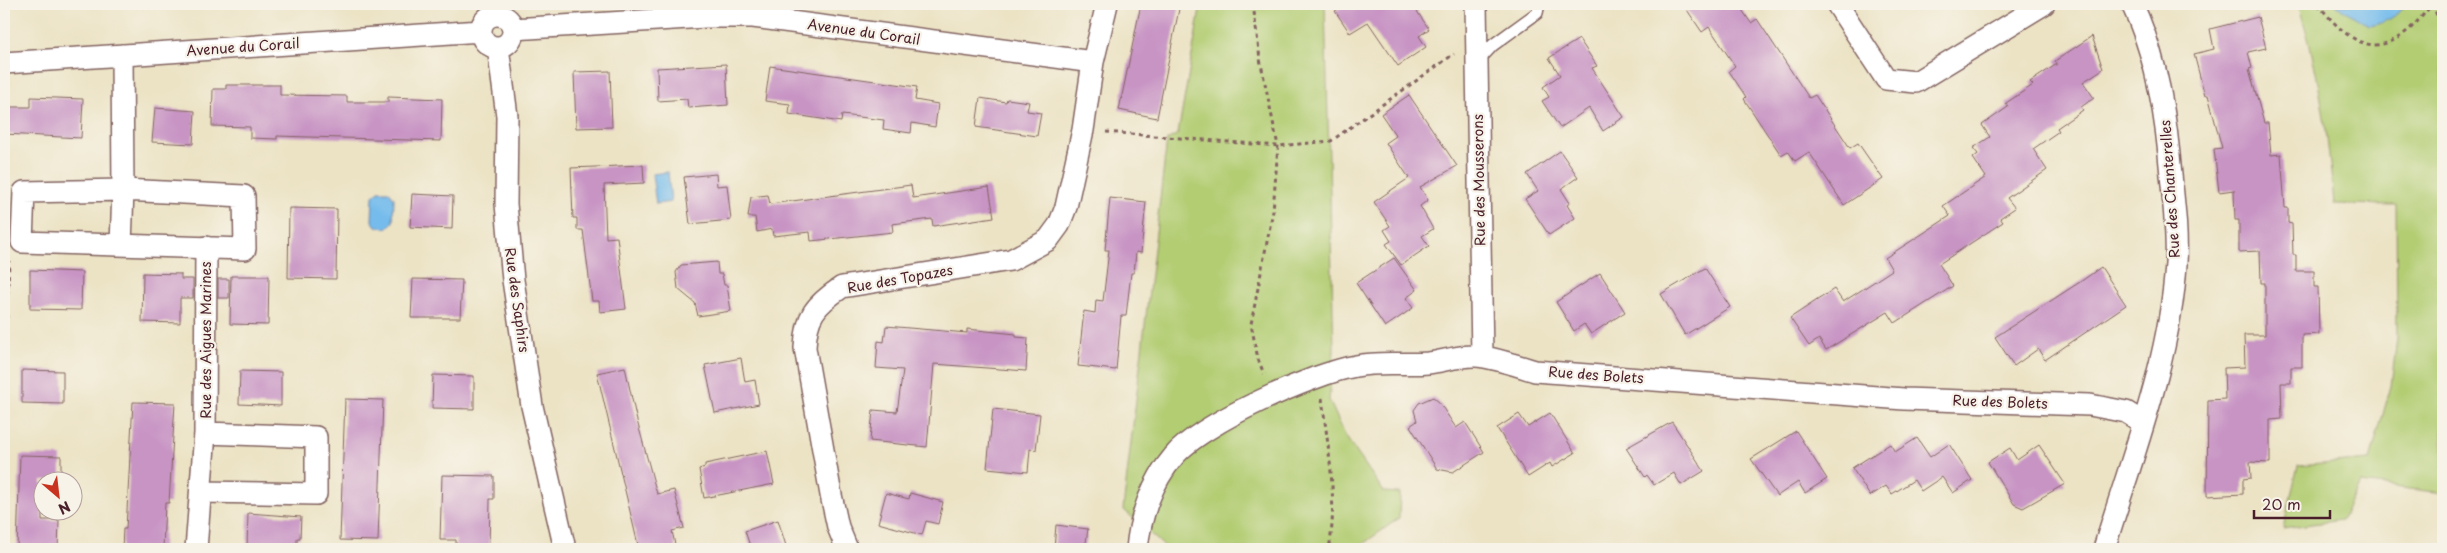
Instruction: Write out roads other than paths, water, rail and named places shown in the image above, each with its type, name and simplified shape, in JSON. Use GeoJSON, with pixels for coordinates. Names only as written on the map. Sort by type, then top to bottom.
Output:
{"type":"FeatureCollection","features":[{"type":"Feature","properties":{"kind":"street","name":"Rue des Topazes"},"geometry":{"type":"LineString","coordinates":[[848,549],[838,527],[831,495],[805,348],[806,329],[813,310],[842,287],[1011,260],[1048,240],[1059,224],[1066,207],[1083,130],[1093,62],[1107,4]]}},
{"type":"Feature","properties":{"kind":"street","name":"Rue des Mousserons"},"geometry":{"type":"LineString","coordinates":[[1476,4],[1482,356]]}},
{"type":"Feature","properties":{"kind":"street"},"geometry":{"type":"LineString","coordinates":[[1837,4],[1886,79],[1916,82],[2044,4]]}},
{"type":"Feature","properties":{"kind":"street","name":"Rue des Chanterelles"},"geometry":{"type":"LineString","coordinates":[[2104,549],[2161,365],[2171,312],[2176,262],[2176,229],[2165,115],[2151,58],[2132,4]]}},
{"type":"Feature","properties":{"kind":"street","name":"Avenue du Corail"},"geometry":{"type":"LineString","coordinates":[[505,16],[706,10],[1093,62]]}},
{"type":"Feature","properties":{"kind":"street"},"geometry":{"type":"LineString","coordinates":[[505,16],[510,40],[498,47],[486,42],[481,31],[486,19],[505,16]]}},
{"type":"Feature","properties":{"kind":"street","name":"Avenue du Corail"},"geometry":{"type":"LineString","coordinates":[[4,63],[481,31]]}},
{"type":"Feature","properties":{"kind":"street","name":"Rue des Saphirs"},"geometry":{"type":"LineString","coordinates":[[498,47],[507,116],[506,204],[513,280],[532,406],[564,549]]}},
{"type":"Feature","properties":{"kind":"street"},"geometry":{"type":"LineString","coordinates":[[121,245],[123,190],[122,55]]}},
{"type":"Feature","properties":{"kind":"street"},"geometry":{"type":"LineString","coordinates":[[123,190],[244,196],[244,249],[22,242],[24,192],[123,190]]}},
{"type":"Feature","properties":{"kind":"street","name":"Rue des Aigues Marines"},"geometry":{"type":"LineString","coordinates":[[196,549],[205,433],[206,247]]}},
{"type":"Feature","properties":{"kind":"street","name":"Rue des Bolets"},"geometry":{"type":"LineString","coordinates":[[1137,549],[1143,514],[1160,476],[1175,455],[1194,439],[1224,420],[1297,385],[1331,372],[1380,363],[1426,363],[1482,356],[1535,371],[1904,400],[2090,406],[2126,412],[2142,422]]}},
{"type":"Feature","properties":{"kind":"street","name":"Rue des Aigues Marines"},"geometry":{"type":"LineString","coordinates":[[201,492],[316,494],[316,437],[205,433]]}},
{"type":"Feature","properties":{"kind":"lane"},"geometry":{"type":"LineString","coordinates":[[1477,61],[1493,45],[1537,13],[1539,4]]}},
{"type":"Feature","properties":{"kind":"water"},"geometry":{"type":"Polygon","coordinates":[[[2335,4],[2405,4],[2390,19],[2380,24],[2369,26],[2335,4]]]}},
{"type":"Feature","properties":{"kind":"water"},"geometry":{"type":"Polygon","coordinates":[[[668,172],[671,202],[656,204],[652,174],[668,172]]]}},
{"type":"Feature","properties":{"kind":"water"},"geometry":{"type":"Polygon","coordinates":[[[379,191],[389,191],[394,198],[393,222],[387,228],[377,227],[372,221],[373,196],[379,191]]]}}]}
